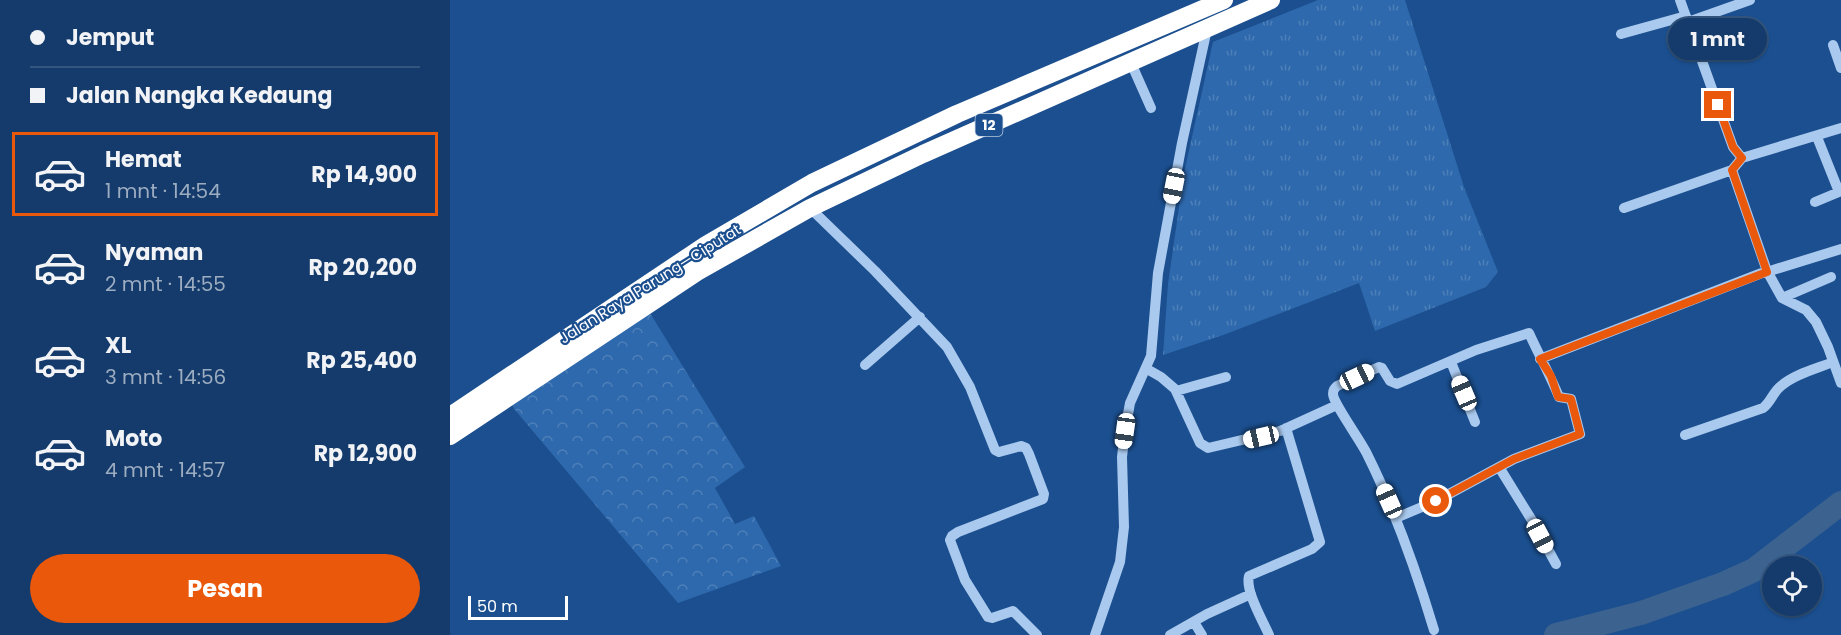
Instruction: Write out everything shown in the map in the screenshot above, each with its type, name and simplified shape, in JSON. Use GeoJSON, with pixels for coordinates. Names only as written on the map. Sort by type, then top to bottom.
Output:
{"type":"FeatureCollection","features":[{"type":"Feature","properties":{"kind":"highway","name":"Jalan Raya Parung—Ciputat"},"geometry":{"type":"LineString","coordinates":[[450,436],[812,183],[957,114],[1224,0]]}},
{"type":"Feature","properties":{"kind":"highway","name":"Jalan Raya Parung—Ciputat"},"geometry":{"type":"LineString","coordinates":[[450,416],[704,257],[923,154],[1271,0]]}},
{"type":"Feature","properties":{"kind":"highway"},"geometry":{"type":"LineString","coordinates":[[1057,71],[1064,91]]}},
{"type":"Feature","properties":{"kind":"street"},"geometry":{"type":"LineString","coordinates":[[1680,0],[1733,147],[1742,158]]}},
{"type":"Feature","properties":{"kind":"street"},"geometry":{"type":"LineString","coordinates":[[1621,34],[1687,19],[1750,0]]}},
{"type":"Feature","properties":{"kind":"street"},"geometry":{"type":"LineString","coordinates":[[1095,635],[1113,584],[1123,544],[1122,458],[1127,416],[1134,393],[1151,356],[1158,273],[1182,143],[1207,29]]}},
{"type":"Feature","properties":{"kind":"street"},"geometry":{"type":"LineString","coordinates":[[1833,45],[1841,68]]}},
{"type":"Feature","properties":{"kind":"street"},"geometry":{"type":"LineString","coordinates":[[1131,63],[1151,108]]}},
{"type":"Feature","properties":{"kind":"street"},"geometry":{"type":"LineString","coordinates":[[1624,208],[1732,170],[1742,158],[1841,128]]}},
{"type":"Feature","properties":{"kind":"street"},"geometry":{"type":"LineString","coordinates":[[1815,202],[1839,192],[1817,136]]}},
{"type":"Feature","properties":{"kind":"street"},"geometry":{"type":"LineString","coordinates":[[1732,170],[1782,298],[1810,313],[1822,333],[1841,383]]}},
{"type":"Feature","properties":{"kind":"street"},"geometry":{"type":"LineString","coordinates":[[810,208],[947,346],[964,373],[995,450],[999,452],[1026,448],[1044,494],[1043,499],[958,532],[952,536],[950,546],[965,580],[986,615],[992,618],[1013,611],[1037,635]]}},
{"type":"Feature","properties":{"kind":"street"},"geometry":{"type":"LineString","coordinates":[[1540,359],[1770,271],[1841,249]]}},
{"type":"Feature","properties":{"kind":"street"},"geometry":{"type":"LineString","coordinates":[[1782,298],[1831,277]]}},
{"type":"Feature","properties":{"kind":"street"},"geometry":{"type":"LineString","coordinates":[[865,365],[920,317]]}},
{"type":"Feature","properties":{"kind":"street"},"geometry":{"type":"LineString","coordinates":[[1396,518],[1436,501],[1499,467],[1581,433],[1571,399],[1558,397],[1551,376],[1528,333],[1476,350],[1395,384],[1390,381],[1382,369],[1377,368],[1337,386],[1333,393],[1337,405],[1364,447],[1396,518],[1434,630]]}},
{"type":"Feature","properties":{"kind":"street"},"geometry":{"type":"LineString","coordinates":[[1451,362],[1475,422]]}},
{"type":"Feature","properties":{"kind":"street"},"geometry":{"type":"LineString","coordinates":[[1685,435],[1763,408],[1767,406],[1774,391],[1781,386],[1833,362]]}},
{"type":"Feature","properties":{"kind":"street"},"geometry":{"type":"LineString","coordinates":[[1147,369],[1169,382],[1176,391],[1200,443],[1208,448],[1261,437],[1337,405]]}},
{"type":"Feature","properties":{"kind":"street"},"geometry":{"type":"LineString","coordinates":[[1176,391],[1226,377]]}},
{"type":"Feature","properties":{"kind":"street"},"geometry":{"type":"LineString","coordinates":[[1269,635],[1251,594],[1248,584],[1249,576],[1312,549],[1320,542],[1286,428]]}},
{"type":"Feature","properties":{"kind":"street"},"geometry":{"type":"LineString","coordinates":[[1499,467],[1556,564]]}},
{"type":"Feature","properties":{"kind":"street"},"geometry":{"type":"LineString","coordinates":[[1170,635],[1207,614],[1251,594]]}},
{"type":"Feature","properties":{"kind":"street"},"geometry":{"type":"LineString","coordinates":[[1194,622],[1202,635]]}},
{"type":"Feature","properties":{"kind":"green space"},"geometry":{"type":"Polygon","coordinates":[[[1318,0],[1405,0],[1464,187],[1498,272],[1486,287],[1375,331],[1359,283],[1226,334],[1163,355],[1168,284],[1184,173],[1213,42],[1318,0]]]}},
{"type":"Feature","properties":{"kind":"green space"},"geometry":{"type":"Polygon","coordinates":[[[637,292],[745,467],[715,488],[735,524],[754,516],[781,566],[678,603],[515,410],[500,386],[637,292]]]}},
{"type":"Feature","properties":{"kind":"waterway"},"geometry":{"type":"LineString","coordinates":[[1556,635],[1641,613],[1723,584],[1754,570],[1841,503]]}},
{"type":"Feature","properties":{"kind":"route"},"geometry":{"type":"LineString","coordinates":[[1436,501],[1514,459],[1580,434],[1571,399],[1558,397],[1551,376],[1540,359],[1767,272],[1732,170],[1742,158],[1733,147],[1718,105]]}}]}
